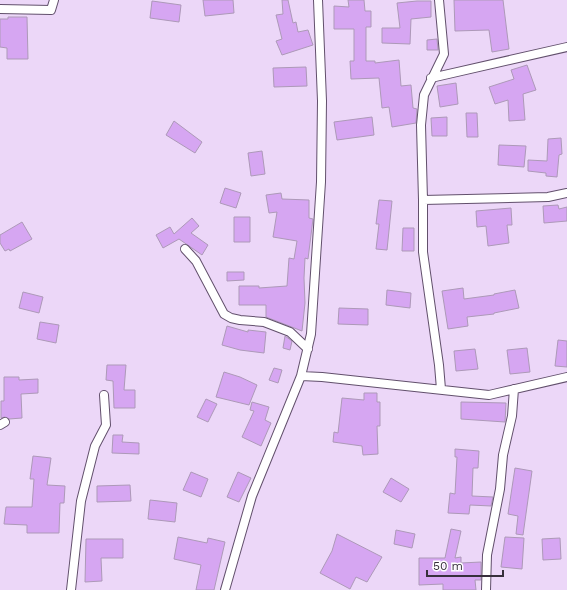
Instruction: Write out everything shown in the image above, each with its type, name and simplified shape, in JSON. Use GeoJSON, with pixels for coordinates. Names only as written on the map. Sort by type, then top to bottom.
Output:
{"type":"FeatureCollection","features":[{"type":"Feature","properties":{"kind":"street"},"geometry":{"type":"LineString","coordinates":[[0,9],[51,10],[54,0]]}},
{"type":"Feature","properties":{"kind":"street"},"geometry":{"type":"LineString","coordinates":[[225,590],[252,496],[301,376],[311,334],[321,182],[322,101],[318,0]]}},
{"type":"Feature","properties":{"kind":"street"},"geometry":{"type":"LineString","coordinates":[[439,0],[444,54],[424,94],[421,125],[423,252],[439,364],[441,389]]}},
{"type":"Feature","properties":{"kind":"street"},"geometry":{"type":"LineString","coordinates":[[431,78],[567,46]]}},
{"type":"Feature","properties":{"kind":"street"},"geometry":{"type":"LineString","coordinates":[[423,200],[548,197],[567,192]]}},
{"type":"Feature","properties":{"kind":"street"},"geometry":{"type":"LineString","coordinates":[[185,249],[196,261],[224,314],[236,319],[264,322],[290,332],[308,349]]}},
{"type":"Feature","properties":{"kind":"street"},"geometry":{"type":"LineString","coordinates":[[301,376],[489,395],[567,377]]}},
{"type":"Feature","properties":{"kind":"street"},"geometry":{"type":"LineString","coordinates":[[486,590],[487,555],[500,489],[503,455],[512,416],[514,388]]}},
{"type":"Feature","properties":{"kind":"street"},"geometry":{"type":"LineString","coordinates":[[71,590],[81,502],[95,446],[106,425],[104,395]]}},
{"type":"Feature","properties":{"kind":"building"},"geometry":{"type":"Polygon","coordinates":[[[203,0],[233,0],[234,13],[205,16],[203,0]]]}},
{"type":"Feature","properties":{"kind":"building"},"geometry":{"type":"Polygon","coordinates":[[[282,0],[288,0],[293,23],[296,22],[298,32],[308,30],[313,45],[282,55],[276,41],[282,39],[276,15],[283,14],[282,0]]]}},
{"type":"Feature","properties":{"kind":"building"},"geometry":{"type":"Polygon","coordinates":[[[348,0],[364,0],[365,11],[371,11],[371,27],[366,27],[366,61],[375,61],[375,63],[399,60],[401,86],[411,85],[413,108],[417,109],[416,123],[392,127],[389,107],[382,108],[379,78],[351,79],[350,61],[354,61],[354,29],[334,29],[334,6],[349,7],[348,0]]]}},
{"type":"Feature","properties":{"kind":"building"},"geometry":{"type":"Polygon","coordinates":[[[454,0],[503,0],[509,49],[492,52],[489,30],[455,31],[454,0]]]}},
{"type":"Feature","properties":{"kind":"building"},"geometry":{"type":"Polygon","coordinates":[[[152,1],[181,5],[179,22],[150,18],[152,1]]]}},
{"type":"Feature","properties":{"kind":"building"},"geometry":{"type":"Polygon","coordinates":[[[431,1],[431,17],[411,19],[410,44],[382,43],[382,28],[400,28],[397,3],[431,1]]]}},
{"type":"Feature","properties":{"kind":"building"},"geometry":{"type":"Polygon","coordinates":[[[8,17],[27,17],[28,59],[7,59],[7,48],[0,47],[0,19],[8,19],[8,17]]]}},
{"type":"Feature","properties":{"kind":"building"},"geometry":{"type":"Polygon","coordinates":[[[437,39],[438,50],[427,50],[427,40],[437,39]]]}},
{"type":"Feature","properties":{"kind":"building"},"geometry":{"type":"Polygon","coordinates":[[[527,65],[536,90],[523,94],[525,120],[509,121],[508,100],[495,104],[489,87],[514,79],[511,70],[527,65]]]}},
{"type":"Feature","properties":{"kind":"building"},"geometry":{"type":"Polygon","coordinates":[[[306,67],[307,86],[274,87],[273,68],[306,67]]]}},
{"type":"Feature","properties":{"kind":"building"},"geometry":{"type":"Polygon","coordinates":[[[456,83],[458,104],[440,107],[437,86],[456,83]]]}},
{"type":"Feature","properties":{"kind":"building"},"geometry":{"type":"Polygon","coordinates":[[[466,113],[477,113],[478,137],[467,137],[466,113]]]}},
{"type":"Feature","properties":{"kind":"building"},"geometry":{"type":"Polygon","coordinates":[[[372,117],[374,135],[337,140],[334,122],[372,117]]]}},
{"type":"Feature","properties":{"kind":"building"},"geometry":{"type":"Polygon","coordinates":[[[447,117],[447,136],[432,136],[431,118],[447,117]]]}},
{"type":"Feature","properties":{"kind":"building"},"geometry":{"type":"Polygon","coordinates":[[[174,121],[202,142],[195,153],[166,135],[174,121]]]}},
{"type":"Feature","properties":{"kind":"building"},"geometry":{"type":"Polygon","coordinates":[[[561,138],[562,154],[559,155],[557,177],[546,176],[546,173],[528,171],[528,160],[547,161],[548,139],[561,138]]]}},
{"type":"Feature","properties":{"kind":"building"},"geometry":{"type":"Polygon","coordinates":[[[499,145],[526,146],[524,167],[498,165],[499,145]]]}},
{"type":"Feature","properties":{"kind":"building"},"geometry":{"type":"Polygon","coordinates":[[[262,151],[265,174],[251,176],[248,153],[262,151]]]}},
{"type":"Feature","properties":{"kind":"building"},"geometry":{"type":"Polygon","coordinates":[[[225,188],[241,193],[236,208],[220,203],[225,188]]]}},
{"type":"Feature","properties":{"kind":"building"},"geometry":{"type":"Polygon","coordinates":[[[281,193],[282,199],[309,200],[309,218],[313,219],[308,259],[305,258],[305,303],[302,331],[266,317],[266,305],[239,305],[239,286],[259,286],[259,288],[287,286],[289,258],[294,259],[297,241],[273,237],[277,212],[269,213],[266,195],[281,193]]]}},
{"type":"Feature","properties":{"kind":"building"},"geometry":{"type":"Polygon","coordinates":[[[379,200],[392,201],[387,250],[376,249],[379,224],[376,224],[379,200]]]}},
{"type":"Feature","properties":{"kind":"building"},"geometry":{"type":"Polygon","coordinates":[[[558,205],[559,209],[567,207],[567,221],[544,223],[543,206],[558,205]]]}},
{"type":"Feature","properties":{"kind":"building"},"geometry":{"type":"Polygon","coordinates":[[[511,208],[512,225],[507,225],[509,243],[488,246],[486,226],[477,227],[476,211],[511,208]]]}},
{"type":"Feature","properties":{"kind":"building"},"geometry":{"type":"Polygon","coordinates":[[[234,217],[250,217],[250,242],[234,242],[234,217]]]}},
{"type":"Feature","properties":{"kind":"building"},"geometry":{"type":"Polygon","coordinates":[[[192,218],[199,226],[191,233],[208,245],[202,255],[179,239],[163,248],[156,235],[170,227],[174,234],[192,218]]]}},
{"type":"Feature","properties":{"kind":"building"},"geometry":{"type":"Polygon","coordinates":[[[22,222],[32,239],[10,251],[9,249],[5,251],[0,243],[0,235],[22,222]]]}},
{"type":"Feature","properties":{"kind":"building"},"geometry":{"type":"Polygon","coordinates":[[[403,228],[414,228],[414,251],[402,251],[403,228]]]}},
{"type":"Feature","properties":{"kind":"building"},"geometry":{"type":"Polygon","coordinates":[[[227,272],[244,272],[244,280],[227,281],[227,272]]]}},
{"type":"Feature","properties":{"kind":"building"},"geometry":{"type":"Polygon","coordinates":[[[463,288],[464,299],[494,295],[515,290],[519,308],[494,314],[467,317],[468,326],[448,329],[442,291],[463,288]]]}},
{"type":"Feature","properties":{"kind":"building"},"geometry":{"type":"Polygon","coordinates":[[[387,290],[411,293],[410,308],[386,305],[387,290]]]}},
{"type":"Feature","properties":{"kind":"building"},"geometry":{"type":"Polygon","coordinates":[[[23,292],[43,297],[39,313],[19,308],[23,292]]]}},
{"type":"Feature","properties":{"kind":"building"},"geometry":{"type":"Polygon","coordinates":[[[339,308],[368,309],[368,325],[338,324],[339,308]]]}},
{"type":"Feature","properties":{"kind":"building"},"geometry":{"type":"Polygon","coordinates":[[[40,322],[59,325],[56,343],[37,339],[40,322]]]}},
{"type":"Feature","properties":{"kind":"building"},"geometry":{"type":"Polygon","coordinates":[[[227,326],[248,332],[248,330],[266,332],[264,353],[240,350],[222,345],[227,326]]]}},
{"type":"Feature","properties":{"kind":"building"},"geometry":{"type":"Polygon","coordinates":[[[285,336],[292,341],[290,350],[283,348],[285,336]]]}},
{"type":"Feature","properties":{"kind":"building"},"geometry":{"type":"Polygon","coordinates":[[[558,340],[567,341],[567,367],[555,366],[558,340]]]}},
{"type":"Feature","properties":{"kind":"building"},"geometry":{"type":"Polygon","coordinates":[[[527,348],[530,372],[510,374],[507,350],[527,348]]]}},
{"type":"Feature","properties":{"kind":"building"},"geometry":{"type":"Polygon","coordinates":[[[475,349],[478,369],[456,371],[454,351],[475,349]]]}},
{"type":"Feature","properties":{"kind":"building"},"geometry":{"type":"Polygon","coordinates":[[[107,365],[126,365],[124,390],[135,390],[135,408],[114,408],[113,381],[106,380],[107,365]]]}},
{"type":"Feature","properties":{"kind":"building"},"geometry":{"type":"Polygon","coordinates":[[[274,368],[282,370],[278,383],[269,380],[274,368]]]}},
{"type":"Feature","properties":{"kind":"building"},"geometry":{"type":"Polygon","coordinates":[[[224,372],[240,377],[257,385],[249,405],[216,397],[224,372]]]}},
{"type":"Feature","properties":{"kind":"building"},"geometry":{"type":"Polygon","coordinates":[[[4,377],[19,377],[19,380],[38,379],[38,393],[21,394],[22,418],[1,418],[1,401],[4,401],[4,377]]]}},
{"type":"Feature","properties":{"kind":"building"},"geometry":{"type":"Polygon","coordinates":[[[364,393],[377,393],[377,402],[380,402],[380,426],[377,426],[378,454],[363,455],[362,446],[333,442],[334,432],[338,433],[342,398],[364,400],[364,393]]]}},
{"type":"Feature","properties":{"kind":"building"},"geometry":{"type":"Polygon","coordinates":[[[206,399],[217,404],[208,422],[197,417],[206,399]]]}},
{"type":"Feature","properties":{"kind":"building"},"geometry":{"type":"Polygon","coordinates":[[[252,402],[269,407],[265,420],[271,423],[261,446],[242,437],[254,411],[250,410],[252,402]]]}},
{"type":"Feature","properties":{"kind":"building"},"geometry":{"type":"Polygon","coordinates":[[[461,402],[506,403],[505,422],[461,419],[461,402]]]}},
{"type":"Feature","properties":{"kind":"building"},"geometry":{"type":"Polygon","coordinates":[[[113,435],[123,435],[122,442],[139,443],[139,454],[112,453],[113,435]]]}},
{"type":"Feature","properties":{"kind":"building"},"geometry":{"type":"Polygon","coordinates":[[[455,449],[479,451],[478,468],[473,468],[472,496],[493,497],[491,506],[470,505],[469,514],[448,513],[450,493],[455,494],[457,457],[455,457],[455,449]]]}},
{"type":"Feature","properties":{"kind":"building"},"geometry":{"type":"Polygon","coordinates":[[[33,456],[51,458],[47,485],[65,486],[64,503],[60,503],[59,533],[27,533],[27,525],[4,524],[6,507],[32,507],[34,479],[30,479],[33,456]]]}},
{"type":"Feature","properties":{"kind":"building"},"geometry":{"type":"Polygon","coordinates":[[[515,468],[532,471],[523,535],[516,534],[518,516],[508,514],[515,468]]]}},
{"type":"Feature","properties":{"kind":"building"},"geometry":{"type":"Polygon","coordinates":[[[191,472],[208,479],[201,497],[183,490],[191,472]]]}},
{"type":"Feature","properties":{"kind":"building"},"geometry":{"type":"Polygon","coordinates":[[[238,472],[251,478],[239,502],[227,497],[238,472]]]}},
{"type":"Feature","properties":{"kind":"building"},"geometry":{"type":"Polygon","coordinates":[[[391,478],[409,489],[401,502],[383,492],[391,478]]]}},
{"type":"Feature","properties":{"kind":"building"},"geometry":{"type":"Polygon","coordinates":[[[130,485],[131,501],[97,502],[97,486],[130,485]]]}},
{"type":"Feature","properties":{"kind":"building"},"geometry":{"type":"Polygon","coordinates":[[[150,500],[177,503],[175,522],[148,519],[150,500]]]}},
{"type":"Feature","properties":{"kind":"building"},"geometry":{"type":"Polygon","coordinates":[[[451,529],[461,531],[455,558],[461,557],[461,563],[481,562],[481,580],[475,580],[476,590],[443,590],[443,584],[419,585],[419,558],[445,558],[451,529]]]}},
{"type":"Feature","properties":{"kind":"building"},"geometry":{"type":"Polygon","coordinates":[[[396,530],[415,534],[412,548],[394,544],[396,530]]]}},
{"type":"Feature","properties":{"kind":"building"},"geometry":{"type":"Polygon","coordinates":[[[337,534],[382,557],[367,582],[356,577],[350,589],[320,573],[332,551],[337,534]]]}},
{"type":"Feature","properties":{"kind":"building"},"geometry":{"type":"Polygon","coordinates":[[[178,537],[207,543],[208,538],[225,542],[214,590],[196,590],[201,565],[174,559],[178,537]]]}},
{"type":"Feature","properties":{"kind":"building"},"geometry":{"type":"Polygon","coordinates":[[[505,537],[524,538],[522,569],[501,567],[505,537]]]}},
{"type":"Feature","properties":{"kind":"building"},"geometry":{"type":"Polygon","coordinates":[[[560,538],[561,559],[543,560],[542,539],[560,538]]]}},
{"type":"Feature","properties":{"kind":"building"},"geometry":{"type":"Polygon","coordinates":[[[86,539],[123,539],[123,558],[101,558],[102,581],[85,582],[86,539]]]}}]}
